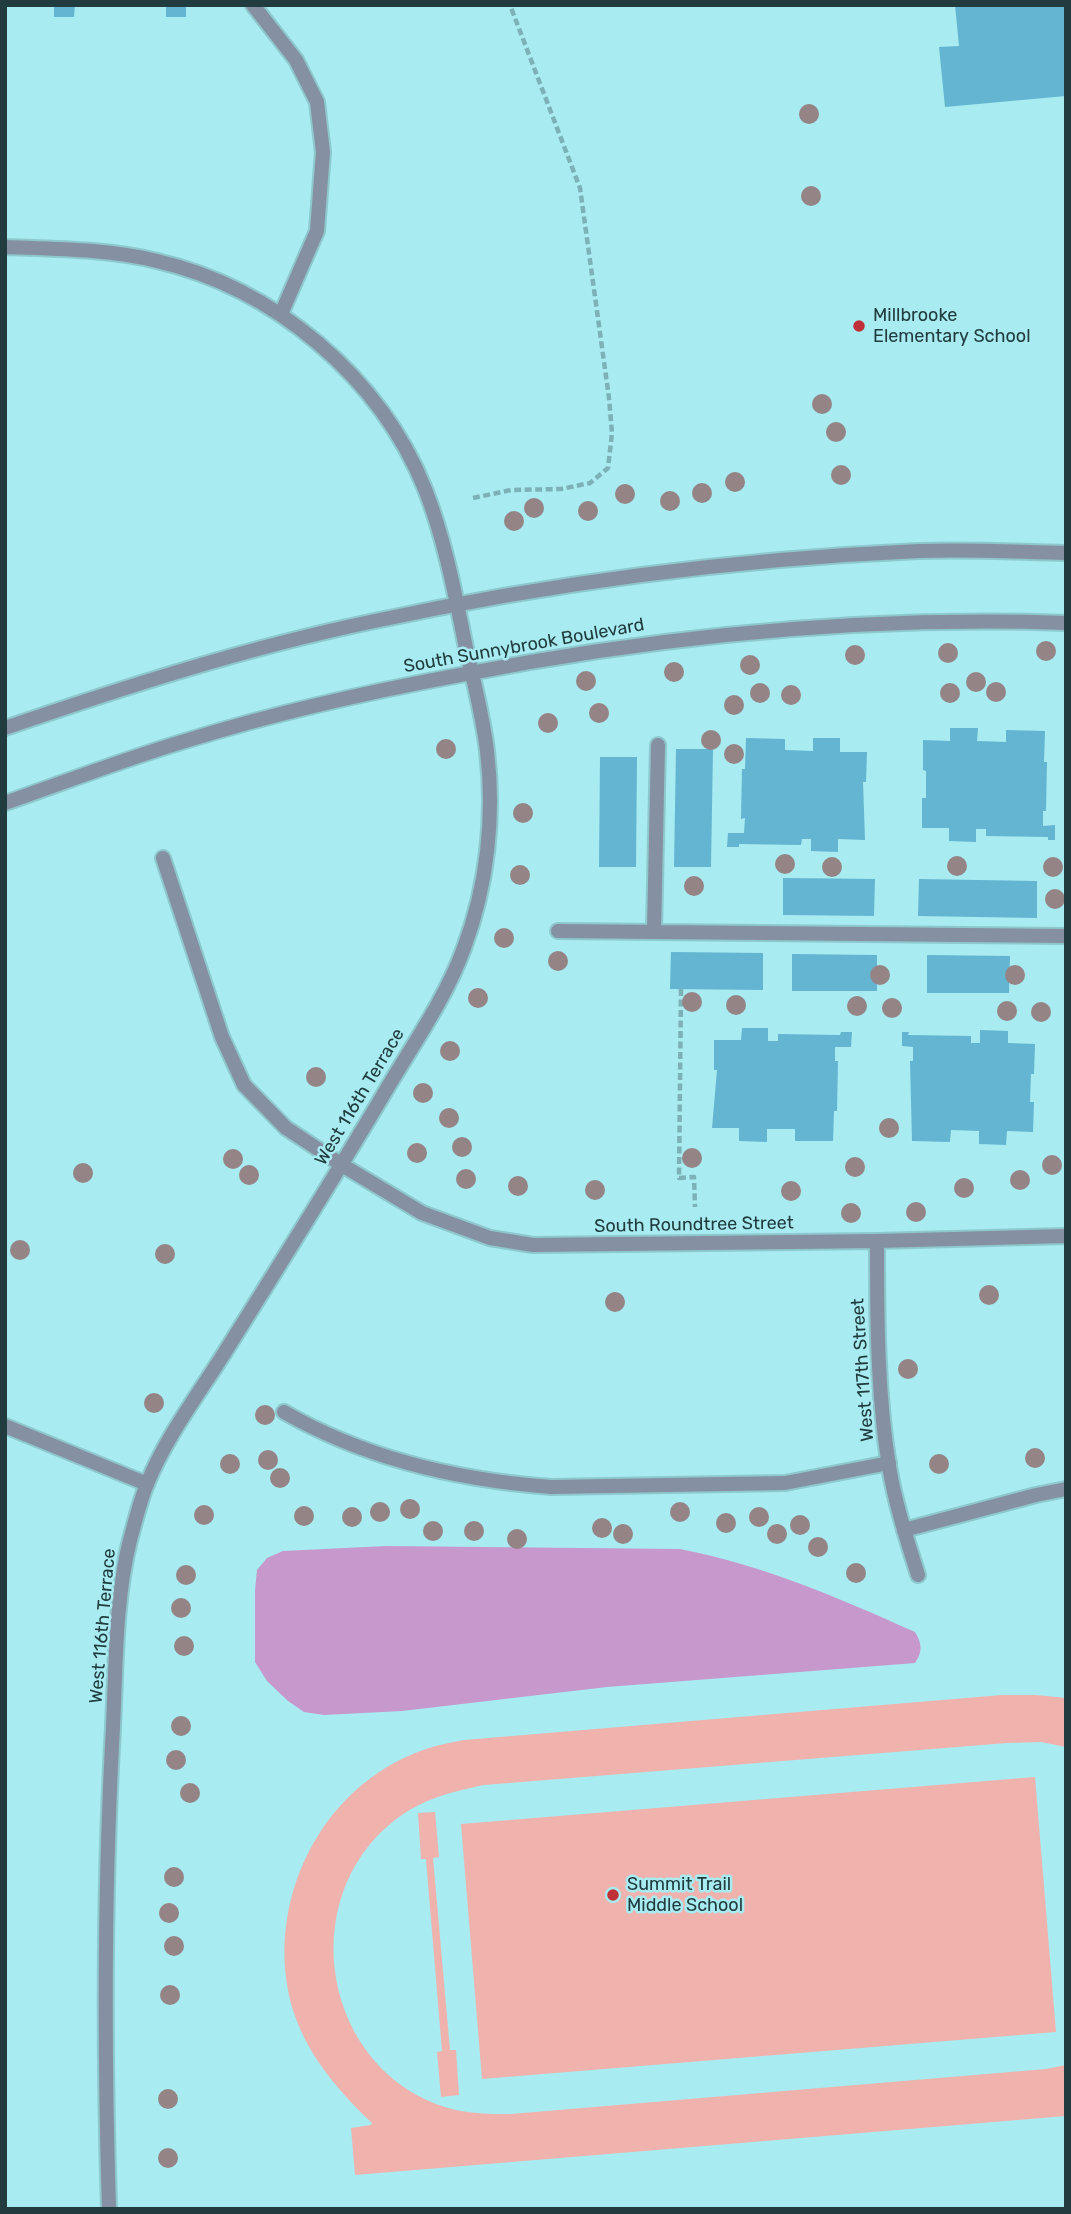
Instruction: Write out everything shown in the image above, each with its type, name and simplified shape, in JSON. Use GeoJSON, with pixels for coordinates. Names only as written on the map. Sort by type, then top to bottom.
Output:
{"type":"FeatureCollection","features":[{"type":"Feature","properties":{"kind":"street"},"geometry":{"type":"LineString","coordinates":[[253,5],[296,60],[317,102],[323,152],[317,231],[281,314]]}},
{"type":"Feature","properties":{"kind":"street","name":"West 116th Terrace"},"geometry":{"type":"LineString","coordinates":[[5,247],[93,251],[154,260],[199,273],[230,286],[281,314],[324,349],[370,396],[401,442],[423,485],[446,550],[487,750],[490,799],[484,882],[463,951],[432,1014],[342,1165],[173,1434],[147,1484],[129,1544],[120,1601],[108,1817],[106,2001],[109,2209]]}},
{"type":"Feature","properties":{"kind":"street"},"geometry":{"type":"LineString","coordinates":[[5,728],[224,658],[368,622],[526,591],[780,561],[921,551],[1066,553]]}},
{"type":"Feature","properties":{"kind":"street","name":"South Sunnybrook Boulevard"},"geometry":{"type":"LineString","coordinates":[[5,803],[197,737],[283,713],[472,672],[626,646],[746,633],[949,621],[1066,623]]}},
{"type":"Feature","properties":{"kind":"street"},"geometry":{"type":"LineString","coordinates":[[653,931],[658,745]]}},
{"type":"Feature","properties":{"kind":"street","name":"South Roundtree Street"},"geometry":{"type":"LineString","coordinates":[[163,858],[222,1037],[244,1085],[286,1128],[422,1213],[490,1238],[533,1245],[1066,1236]]}},
{"type":"Feature","properties":{"kind":"street"},"geometry":{"type":"LineString","coordinates":[[558,931],[1066,936]]}},
{"type":"Feature","properties":{"kind":"street","name":"West 117th Street"},"geometry":{"type":"LineString","coordinates":[[877,1241],[880,1395],[889,1463],[904,1530],[918,1575]]}},
{"type":"Feature","properties":{"kind":"street"},"geometry":{"type":"LineString","coordinates":[[284,1412],[348,1443],[396,1459],[443,1472],[541,1487],[785,1483],[889,1463]]}},
{"type":"Feature","properties":{"kind":"street"},"geometry":{"type":"LineString","coordinates":[[5,1426],[147,1484]]}},
{"type":"Feature","properties":{"kind":"street"},"geometry":{"type":"LineString","coordinates":[[904,1530],[1066,1489]]}},
{"type":"Feature","properties":{"kind":"path"},"geometry":{"type":"LineString","coordinates":[[473,498],[511,490],[561,489],[590,483],[608,468],[612,433],[580,188],[510,5]]}},
{"type":"Feature","properties":{"kind":"path"},"geometry":{"type":"LineString","coordinates":[[681,989],[679,1178],[694,1177],[695,1207]]}},
{"type":"Feature","properties":{"kind":"shaded area"},"geometry":{"type":"Polygon","coordinates":[[[386,1546],[680,1549],[771,1573],[858,1607],[915,1632],[920,1651],[915,1663],[607,1687],[402,1711],[324,1715],[304,1712],[267,1681],[255,1662],[257,1570],[267,1558],[283,1551],[386,1546]]]}},
{"type":"Feature","properties":{"kind":"shaded area"},"geometry":{"type":"Polygon","coordinates":[[[1002,1695],[1066,1698],[1066,1747],[1041,1742],[1007,1743],[484,1785],[426,1802],[395,1820],[363,1854],[343,1893],[334,1936],[336,1980],[349,2021],[373,2058],[406,2088],[448,2108],[464,2111],[511,2114],[1046,2069],[1066,2065],[1066,2116],[355,2175],[351,2128],[372,2123],[327,2074],[301,2031],[286,1977],[285,1938],[291,1900],[304,1862],[323,1828],[348,1798],[378,1773],[413,1754],[464,1740],[1002,1695]]]}},
{"type":"Feature","properties":{"kind":"shaded area"},"geometry":{"type":"Polygon","coordinates":[[[1035,1777],[1056,2032],[482,2079],[461,1824],[1035,1777]]]}},
{"type":"Feature","properties":{"kind":"shaded area"},"geometry":{"type":"Polygon","coordinates":[[[435,1812],[439,1857],[433,1858],[450,2050],[456,2050],[459,2095],[441,2097],[437,2052],[442,2051],[426,1859],[421,1859],[418,1813],[435,1812]]]}},
{"type":"Feature","properties":{"kind":"building"},"geometry":{"type":"Polygon","coordinates":[[[54,5],[75,5],[74,17],[54,17],[54,5]]]}},
{"type":"Feature","properties":{"kind":"building"},"geometry":{"type":"Polygon","coordinates":[[[166,5],[186,5],[186,17],[166,17],[166,5]]]}},
{"type":"Feature","properties":{"kind":"building"},"geometry":{"type":"Polygon","coordinates":[[[955,5],[1066,5],[1066,96],[945,107],[939,47],[959,46],[955,5]]]}},
{"type":"Feature","properties":{"kind":"building"},"geometry":{"type":"Polygon","coordinates":[[[950,728],[978,728],[977,741],[1006,742],[1006,730],[1045,731],[1046,811],[1043,811],[1043,826],[1055,825],[1055,840],[1048,840],[1048,837],[986,836],[986,829],[976,829],[976,842],[949,841],[949,828],[922,828],[922,798],[926,798],[923,740],[950,741],[950,728]]]}},
{"type":"Feature","properties":{"kind":"building"},"geometry":{"type":"Polygon","coordinates":[[[746,738],[785,739],[785,750],[813,751],[813,738],[840,738],[840,752],[867,752],[866,782],[863,782],[865,840],[838,839],[838,852],[811,851],[811,839],[802,839],[801,845],[739,844],[739,847],[727,847],[728,833],[744,833],[745,818],[741,819],[742,769],[745,769],[746,738]]]}},
{"type":"Feature","properties":{"kind":"building"},"geometry":{"type":"Polygon","coordinates":[[[676,749],[713,749],[711,867],[674,867],[676,749]]]}},
{"type":"Feature","properties":{"kind":"building"},"geometry":{"type":"Polygon","coordinates":[[[600,757],[637,757],[636,867],[599,867],[600,757]]]}},
{"type":"Feature","properties":{"kind":"building"},"geometry":{"type":"Polygon","coordinates":[[[783,878],[875,879],[874,916],[783,915],[783,878]]]}},
{"type":"Feature","properties":{"kind":"building"},"geometry":{"type":"Polygon","coordinates":[[[919,879],[1037,881],[1037,918],[918,916],[919,879]]]}},
{"type":"Feature","properties":{"kind":"building"},"geometry":{"type":"Polygon","coordinates":[[[671,952],[763,953],[763,990],[670,989],[671,952]]]}},
{"type":"Feature","properties":{"kind":"building"},"geometry":{"type":"Polygon","coordinates":[[[792,954],[877,955],[877,991],[792,991],[792,954]]]}},
{"type":"Feature","properties":{"kind":"building"},"geometry":{"type":"Polygon","coordinates":[[[927,955],[1010,956],[1009,993],[927,993],[927,955]]]}},
{"type":"Feature","properties":{"kind":"building"},"geometry":{"type":"Polygon","coordinates":[[[742,1028],[768,1028],[768,1041],[778,1041],[778,1034],[840,1035],[841,1032],[852,1032],[851,1047],[835,1047],[835,1061],[838,1061],[837,1111],[834,1111],[833,1141],[795,1141],[795,1129],[767,1129],[767,1142],[739,1141],[739,1128],[712,1128],[717,1070],[714,1070],[714,1040],[741,1040],[742,1028]]]}},
{"type":"Feature","properties":{"kind":"building"},"geometry":{"type":"Polygon","coordinates":[[[980,1030],[1008,1031],[1008,1043],[1035,1044],[1030,1102],[1034,1102],[1033,1132],[1007,1131],[1006,1145],[979,1144],[979,1131],[951,1130],[950,1142],[912,1141],[910,1061],[913,1061],[913,1047],[902,1046],[902,1032],[909,1032],[908,1035],[971,1036],[971,1043],[980,1043],[980,1030]]]}},
{"type":"Feature","properties":{"kind":"place","name":"Millbrooke Elementary School"},"geometry":{"type":"Point","coordinates":[859,326]}},
{"type":"Feature","properties":{"kind":"place","name":"Summit Trail Middle School"},"geometry":{"type":"Point","coordinates":[613,1895]}}]}
